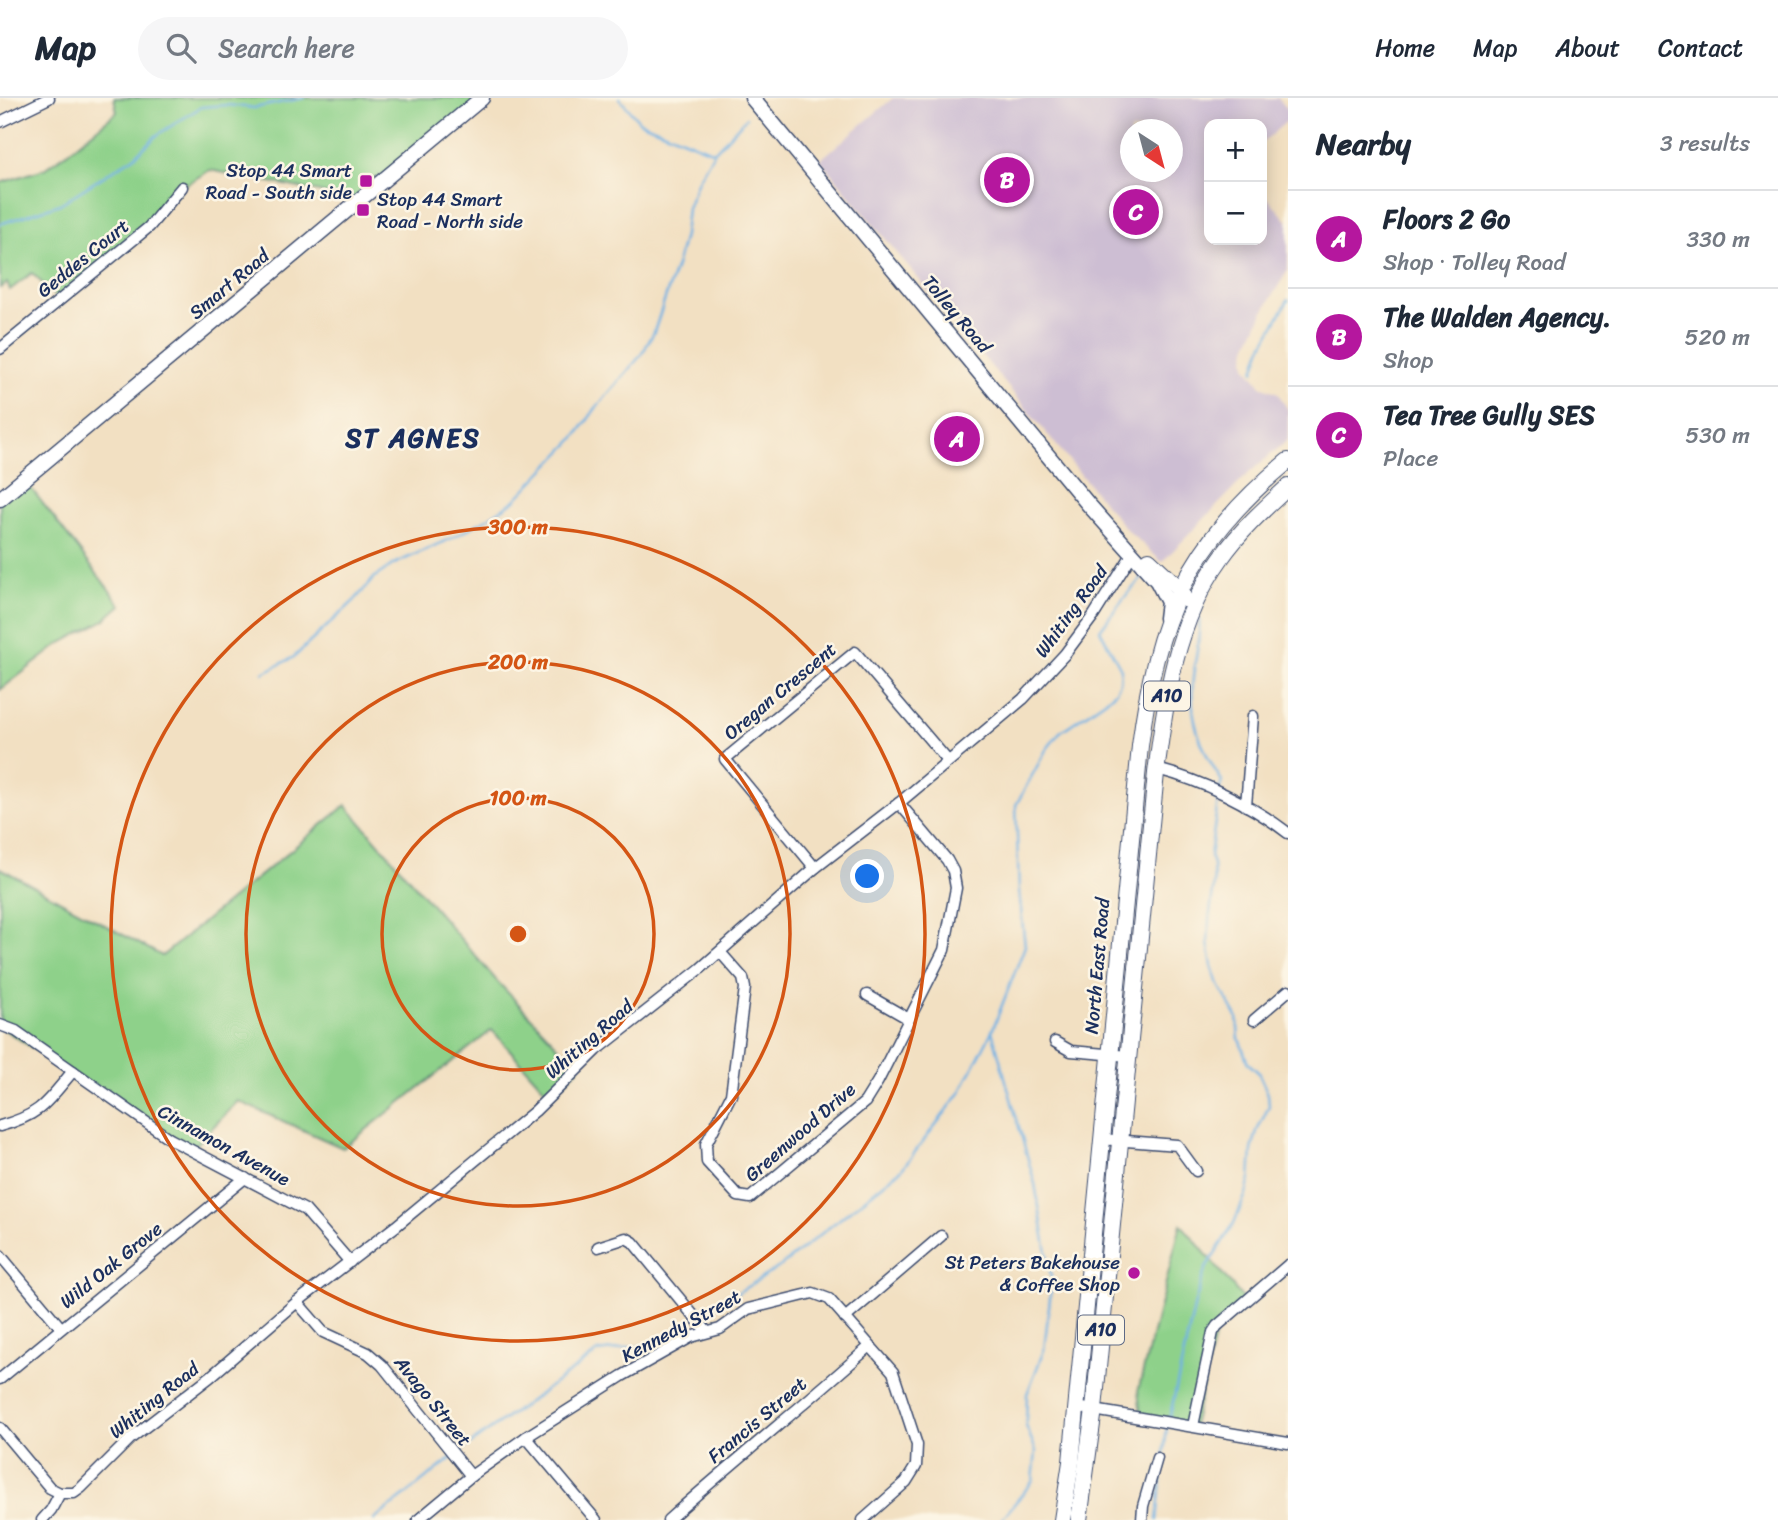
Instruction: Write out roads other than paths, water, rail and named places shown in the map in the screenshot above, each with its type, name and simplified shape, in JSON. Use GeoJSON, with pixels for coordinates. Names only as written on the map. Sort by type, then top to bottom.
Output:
{"type":"FeatureCollection","features":[{"type":"Feature","properties":{"kind":"main road","name":"Smart Road"},"geometry":{"type":"LineString","coordinates":[[0,499],[482,98]]}},
{"type":"Feature","properties":{"kind":"main road","name":"Tolley Road"},"geometry":{"type":"LineString","coordinates":[[752,98],[1088,504],[1141,556],[1157,581]]}},
{"type":"Feature","properties":{"kind":"main road","name":"North East Road"},"geometry":{"type":"LineString","coordinates":[[1062,1520],[1071,1462],[1134,801],[1151,675],[1165,623],[1192,567],[1232,515],[1288,461]]}},
{"type":"Feature","properties":{"kind":"main road","name":"North East Road"},"geometry":{"type":"LineString","coordinates":[[1079,1520],[1094,1409],[1157,769],[1169,685],[1187,624],[1207,581],[1228,549],[1259,513],[1288,487]]}},
{"type":"Feature","properties":{"kind":"main road"},"geometry":{"type":"LineString","coordinates":[[1157,581],[1171,589],[1180,589],[1197,582],[1208,567],[1228,549]]}},
{"type":"Feature","properties":{"kind":"main road"},"geometry":{"type":"LineString","coordinates":[[1141,556],[1171,570],[1192,567]]}},
{"type":"Feature","properties":{"kind":"main road"},"geometry":{"type":"LineString","coordinates":[[1141,556],[1180,589],[1187,624]]}},
{"type":"Feature","properties":{"kind":"main road"},"geometry":{"type":"LineString","coordinates":[[1157,581],[1168,602],[1165,623]]}},
{"type":"Feature","properties":{"kind":"main road"},"geometry":{"type":"LineString","coordinates":[[1134,801],[1147,776],[1157,769],[1150,764],[1140,746]]}},
{"type":"Feature","properties":{"kind":"street"},"geometry":{"type":"LineString","coordinates":[[0,122],[49,98]]}},
{"type":"Feature","properties":{"kind":"street","name":"Geddes Court"},"geometry":{"type":"LineString","coordinates":[[0,349],[149,227],[182,187]]}},
{"type":"Feature","properties":{"kind":"street","name":"Whiting Road"},"geometry":{"type":"LineString","coordinates":[[60,1493],[74,1493],[81,1488],[131,1438],[210,1377],[297,1302],[536,1111],[597,1050],[720,952],[816,868],[899,803],[1023,699],[1065,654],[1141,556]]}},
{"type":"Feature","properties":{"kind":"street","name":"Oregan Crescent"},"geometry":{"type":"LineString","coordinates":[[816,868],[725,759],[855,652],[948,761]]}},
{"type":"Feature","properties":{"kind":"street"},"geometry":{"type":"LineString","coordinates":[[1246,806],[1253,716]]}},
{"type":"Feature","properties":{"kind":"street"},"geometry":{"type":"LineString","coordinates":[[1157,769],[1213,790],[1269,818],[1288,832]]}},
{"type":"Feature","properties":{"kind":"street","name":"Greenwood Drive"},"geometry":{"type":"LineString","coordinates":[[720,952],[743,978],[745,988],[731,1095],[706,1144],[707,1162],[738,1196],[750,1198],[865,1102],[878,1082],[944,950],[956,888],[953,871],[947,860],[899,803]]}},
{"type":"Feature","properties":{"kind":"street"},"geometry":{"type":"LineString","coordinates":[[1254,1020],[1288,990]]}},
{"type":"Feature","properties":{"kind":"street"},"geometry":{"type":"LineString","coordinates":[[867,995],[909,1019]]}},
{"type":"Feature","properties":{"kind":"street","name":"Cinnamon Avenue"},"geometry":{"type":"LineString","coordinates":[[0,1025],[16,1031],[170,1139],[305,1210],[349,1262]]}},
{"type":"Feature","properties":{"kind":"street"},"geometry":{"type":"LineString","coordinates":[[1055,1042],[1071,1051],[1128,1056]]}},
{"type":"Feature","properties":{"kind":"street"},"geometry":{"type":"LineString","coordinates":[[0,1126],[41,1110],[73,1071]]}},
{"type":"Feature","properties":{"kind":"street"},"geometry":{"type":"LineString","coordinates":[[1101,1139],[1177,1145],[1196,1171]]}},
{"type":"Feature","properties":{"kind":"street","name":"Wild Oak Grove"},"geometry":{"type":"LineString","coordinates":[[0,1379],[245,1178]]}},
{"type":"Feature","properties":{"kind":"street"},"geometry":{"type":"LineString","coordinates":[[845,1318],[941,1236]]}},
{"type":"Feature","properties":{"kind":"street"},"geometry":{"type":"LineString","coordinates":[[598,1247],[625,1238],[633,1242],[707,1332]]}},
{"type":"Feature","properties":{"kind":"street"},"geometry":{"type":"LineString","coordinates":[[0,1255],[61,1328]]}},
{"type":"Feature","properties":{"kind":"street"},"geometry":{"type":"LineString","coordinates":[[1193,1426],[1213,1332],[1217,1325],[1288,1265]]}},
{"type":"Feature","properties":{"kind":"street","name":"Kennedy Street"},"geometry":{"type":"LineString","coordinates":[[423,1519],[471,1476],[526,1437],[622,1376],[691,1337],[720,1329],[748,1308],[813,1293],[829,1299],[893,1373],[917,1445],[916,1465],[906,1482],[864,1520]]}},
{"type":"Feature","properties":{"kind":"street","name":"Avago Street"},"geometry":{"type":"LineString","coordinates":[[297,1302],[323,1332],[368,1353],[382,1365],[471,1476]]}},
{"type":"Feature","properties":{"kind":"street","name":"Francis Street"},"geometry":{"type":"LineString","coordinates":[[668,1520],[739,1456],[826,1386],[869,1347]]}},
{"type":"Feature","properties":{"kind":"street"},"geometry":{"type":"LineString","coordinates":[[1076,1407],[1288,1443]]}},
{"type":"Feature","properties":{"kind":"street"},"geometry":{"type":"LineString","coordinates":[[0,1428],[50,1488],[60,1493],[42,1520]]}},
{"type":"Feature","properties":{"kind":"street"},"geometry":{"type":"LineString","coordinates":[[526,1437],[596,1520]]}},
{"type":"Feature","properties":{"kind":"street"},"geometry":{"type":"LineString","coordinates":[[1143,1520],[1143,1506],[1157,1458]]}},
{"type":"Feature","properties":{"kind":"waterway"},"geometry":{"type":"LineString","coordinates":[[0,224],[60,204],[134,157],[157,135],[201,107],[227,105],[254,108],[304,98]]}},
{"type":"Feature","properties":{"kind":"waterway"},"geometry":{"type":"LineString","coordinates":[[619,98],[640,122],[714,152]]}},
{"type":"Feature","properties":{"kind":"waterway"},"geometry":{"type":"LineString","coordinates":[[263,673],[294,657],[354,601],[375,577],[394,564],[452,538],[514,501],[574,439],[596,408],[642,354],[654,332],[677,263],[687,208],[698,180],[714,152],[746,118]]}},
{"type":"Feature","properties":{"kind":"waterway"},"geometry":{"type":"LineString","coordinates":[[1254,371],[1261,349],[1288,300]]}},
{"type":"Feature","properties":{"kind":"waterway"},"geometry":{"type":"LineString","coordinates":[[703,1314],[781,1266],[902,1169],[960,1093],[992,1031],[1025,946],[1019,892],[1016,805],[1046,750],[1060,732],[1116,691],[1120,683],[1121,669],[1100,630],[1142,578]]}},
{"type":"Feature","properties":{"kind":"waterway"},"geometry":{"type":"LineString","coordinates":[[1199,618],[1193,706],[1202,744],[1222,781],[1220,788]]}},
{"type":"Feature","properties":{"kind":"waterway"},"geometry":{"type":"LineString","coordinates":[[1169,1420],[1205,1270],[1234,1223],[1246,1194],[1252,1150],[1257,1131],[1269,1106],[1268,1094],[1258,1072],[1248,1063],[1239,1039],[1237,1017],[1217,982],[1208,943],[1214,884],[1210,856],[1219,794]]}},
{"type":"Feature","properties":{"kind":"waterway"},"geometry":{"type":"LineString","coordinates":[[992,1031],[1035,1184],[1052,1281],[1044,1350],[1027,1394],[1026,1426],[1036,1451],[1033,1481],[1001,1520]]}},
{"type":"Feature","properties":{"kind":"waterway"},"geometry":{"type":"LineString","coordinates":[[458,1453],[598,1352],[650,1345],[689,1323]]}},
{"type":"Feature","properties":{"kind":"waterway"},"geometry":{"type":"LineString","coordinates":[[1157,1520],[1167,1426]]}},
{"type":"Feature","properties":{"kind":"waterway"},"geometry":{"type":"LineString","coordinates":[[374,1520],[453,1457]]}},
{"type":"Feature","properties":{"kind":"place","name":"The Walden Agency."},"geometry":{"type":"Point","coordinates":[1007,180]}},
{"type":"Feature","properties":{"kind":"place","name":"Stop 44 Smart Road - South side"},"geometry":{"type":"Point","coordinates":[366,181]}},
{"type":"Feature","properties":{"kind":"place","name":"Stop 44 Smart Road - North side"},"geometry":{"type":"Point","coordinates":[363,210]}},
{"type":"Feature","properties":{"kind":"place","name":"Tea Tree Gully SES"},"geometry":{"type":"Point","coordinates":[1136,212]}},
{"type":"Feature","properties":{"kind":"place","name":"Floors 2 Go"},"geometry":{"type":"Point","coordinates":[957,439]}},
{"type":"Feature","properties":{"kind":"place","name":"St Peters Bakehouse & Coffee Shop"},"geometry":{"type":"Point","coordinates":[1134,1273]}},
{"type":"Feature","properties":{"kind":"district","name":"ST AGNES"},"geometry":{"type":"Point","coordinates":[413,438]}}]}
